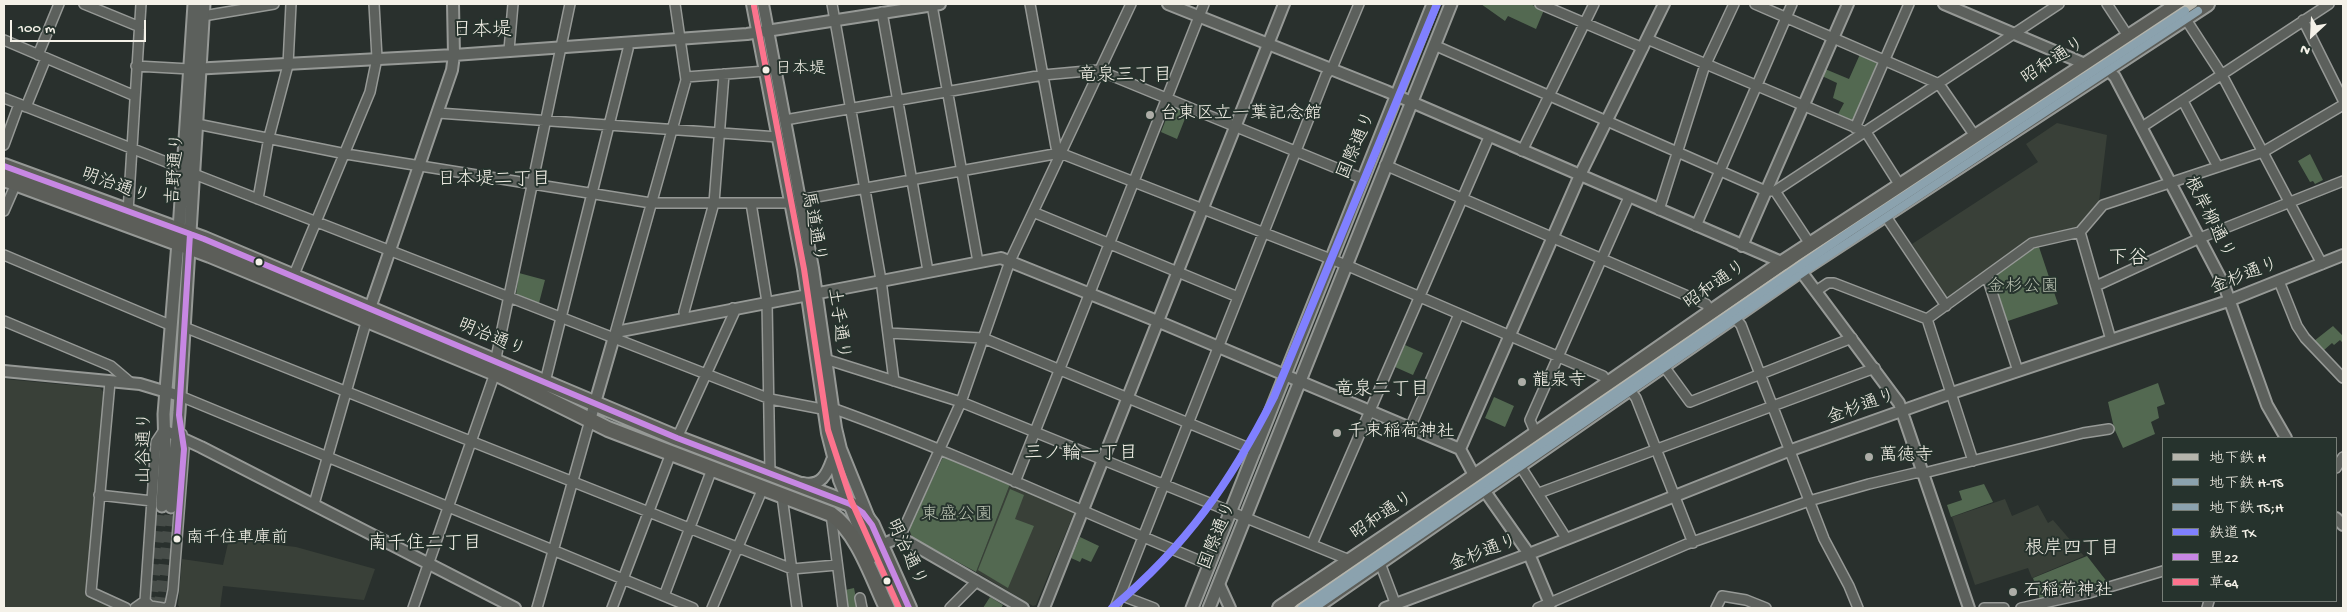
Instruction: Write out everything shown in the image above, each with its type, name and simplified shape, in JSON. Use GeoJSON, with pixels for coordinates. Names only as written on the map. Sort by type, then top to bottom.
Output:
{"type":"FeatureCollection","features":[{"type":"Feature","properties":{"kind":"main road","name":"吉野通り"},"geometry":{"type":"LineString","coordinates":[[165,390],[170,325],[194,174],[197,124],[194,4]]}},
{"type":"Feature","properties":{"kind":"main road","name":"吉野通り"},"geometry":{"type":"LineString","coordinates":[[180,396],[184,327],[184,169],[204,4]]}},
{"type":"Feature","properties":{"kind":"main road","name":"国際通り"},"geometry":{"type":"LineString","coordinates":[[1192,608],[1433,4]]}},
{"type":"Feature","properties":{"kind":"main road","name":"国際通り"},"geometry":{"type":"LineString","coordinates":[[1209,608],[1410,102],[1451,4]]}},
{"type":"Feature","properties":{"kind":"main road","name":"昭和通り"},"geometry":{"type":"LineString","coordinates":[[1280,608],[1352,561],[1899,184],[2179,4]]}},
{"type":"Feature","properties":{"kind":"main road","name":"昭和通り"},"geometry":{"type":"LineString","coordinates":[[1313,608],[1800,270],[2207,4]]}},
{"type":"Feature","properties":{"kind":"main road","name":"明治通り"},"geometry":{"type":"LineString","coordinates":[[4,166],[13,178],[293,277],[368,314]]}},
{"type":"Feature","properties":{"kind":"main road","name":"明治通り"},"geometry":{"type":"LineString","coordinates":[[13,178],[128,212],[184,239],[495,367],[545,382],[677,438],[850,504],[863,513],[872,525],[909,608]]}},
{"type":"Feature","properties":{"kind":"main road","name":"明治通り"},"geometry":{"type":"LineString","coordinates":[[495,367],[590,420],[831,514],[844,524],[852,535],[885,603]]}},
{"type":"Feature","properties":{"kind":"main road","name":"山谷通り"},"geometry":{"type":"LineString","coordinates":[[162,504],[166,450],[164,430],[165,390]]}},
{"type":"Feature","properties":{"kind":"main road","name":"山谷通り"},"geometry":{"type":"LineString","coordinates":[[162,504],[180,437],[178,416],[180,396]]}},
{"type":"Feature","properties":{"kind":"street"},"geometry":{"type":"LineString","coordinates":[[4,145],[23,105],[42,57],[59,4]]}},
{"type":"Feature","properties":{"kind":"street"},"geometry":{"type":"LineString","coordinates":[[84,4],[140,27]]}},
{"type":"Feature","properties":{"kind":"street"},"geometry":{"type":"LineString","coordinates":[[128,212],[141,4]]}},
{"type":"Feature","properties":{"kind":"street"},"geometry":{"type":"LineString","coordinates":[[203,16],[274,4]]}},
{"type":"Feature","properties":{"kind":"street"},"geometry":{"type":"LineString","coordinates":[[258,199],[269,137],[288,65],[292,4]]}},
{"type":"Feature","properties":{"kind":"street"},"geometry":{"type":"LineString","coordinates":[[293,277],[346,154],[370,92],[377,58],[374,4]]}},
{"type":"Feature","properties":{"kind":"street"},"geometry":{"type":"LineString","coordinates":[[314,504],[368,314],[452,70],[454,55],[453,4]]}},
{"type":"Feature","properties":{"kind":"street"},"geometry":{"type":"LineString","coordinates":[[509,50],[513,4]]}},
{"type":"Feature","properties":{"kind":"street"},"geometry":{"type":"LineString","coordinates":[[414,608],[495,367],[570,4]]}},
{"type":"Feature","properties":{"kind":"street"},"geometry":{"type":"LineString","coordinates":[[537,608],[686,77],[675,4]]}},
{"type":"Feature","properties":{"kind":"street","name":"馬道通り"},"geometry":{"type":"LineString","coordinates":[[752,4],[763,33],[766,71],[778,137],[796,201],[827,408],[832,460],[878,577],[885,603]]}},
{"type":"Feature","properties":{"kind":"street"},"geometry":{"type":"LineString","coordinates":[[763,4],[763,33],[784,120],[796,201]]}},
{"type":"Feature","properties":{"kind":"street"},"geometry":{"type":"LineString","coordinates":[[832,4],[881,280],[894,381]]}},
{"type":"Feature","properties":{"kind":"street"},"geometry":{"type":"LineString","coordinates":[[136,66],[195,69],[288,65],[763,33],[836,22],[882,12],[895,7],[936,4],[948,92],[978,262]]}},
{"type":"Feature","properties":{"kind":"street"},"geometry":{"type":"LineString","coordinates":[[1030,4],[1056,147],[1060,153]]}},
{"type":"Feature","properties":{"kind":"street"},"geometry":{"type":"LineString","coordinates":[[880,545],[900,537],[961,402],[1010,261],[1098,70],[1131,4]]}},
{"type":"Feature","properties":{"kind":"street"},"geometry":{"type":"LineString","coordinates":[[1168,4],[1397,96],[1800,270],[1896,396],[1903,411],[1969,608]]}},
{"type":"Feature","properties":{"kind":"street"},"geometry":{"type":"LineString","coordinates":[[1015,482],[1091,294],[1204,4]]}},
{"type":"Feature","properties":{"kind":"street"},"geometry":{"type":"LineString","coordinates":[[1044,608],[1284,4]]}},
{"type":"Feature","properties":{"kind":"street"},"geometry":{"type":"LineString","coordinates":[[1115,608],[1263,234],[1359,4]]}},
{"type":"Feature","properties":{"kind":"street"},"geometry":{"type":"LineString","coordinates":[[1540,4],[1584,23],[1706,64],[1866,132],[1899,184]]}},
{"type":"Feature","properties":{"kind":"street"},"geometry":{"type":"LineString","coordinates":[[1522,151],[1594,4]]}},
{"type":"Feature","properties":{"kind":"street"},"geometry":{"type":"LineString","coordinates":[[1460,449],[1580,176],[1664,4]]}},
{"type":"Feature","properties":{"kind":"street"},"geometry":{"type":"LineString","coordinates":[[1659,210],[1706,64],[1734,4]]}},
{"type":"Feature","properties":{"kind":"street"},"geometry":{"type":"LineString","coordinates":[[1755,4],[1939,84],[1975,136]]}},
{"type":"Feature","properties":{"kind":"street"},"geometry":{"type":"LineString","coordinates":[[1696,226],[1792,4]]}},
{"type":"Feature","properties":{"kind":"street"},"geometry":{"type":"LineString","coordinates":[[1742,246],[1771,191],[1804,106],[1848,4]]}},
{"type":"Feature","properties":{"kind":"street"},"geometry":{"type":"LineString","coordinates":[[1856,128],[1909,4]]}},
{"type":"Feature","properties":{"kind":"street"},"geometry":{"type":"LineString","coordinates":[[1944,4],[1968,9],[2015,34],[2085,64],[2107,69]]}},
{"type":"Feature","properties":{"kind":"street"},"geometry":{"type":"LineString","coordinates":[[1771,191],[1866,132],[2059,4]]}},
{"type":"Feature","properties":{"kind":"street"},"geometry":{"type":"LineString","coordinates":[[2107,4],[2128,36]]}},
{"type":"Feature","properties":{"kind":"street"},"geometry":{"type":"LineString","coordinates":[[2142,127],[2329,4]]}},
{"type":"Feature","properties":{"kind":"street"},"geometry":{"type":"LineString","coordinates":[[882,12],[910,181],[928,271]]}},
{"type":"Feature","properties":{"kind":"street"},"geometry":{"type":"LineString","coordinates":[[2185,18],[2222,75],[2322,264]]}},
{"type":"Feature","properties":{"kind":"street"},"geometry":{"type":"LineString","coordinates":[[2302,20],[2343,100]]}},
{"type":"Feature","properties":{"kind":"street"},"geometry":{"type":"LineString","coordinates":[[4,40],[135,96]]}},
{"type":"Feature","properties":{"kind":"street"},"geometry":{"type":"LineString","coordinates":[[545,382],[610,125],[628,43]]}},
{"type":"Feature","properties":{"kind":"street"},"geometry":{"type":"LineString","coordinates":[[1434,45],[1771,191],[1810,244]]}},
{"type":"Feature","properties":{"kind":"street","name":"根岸柳通り"},"geometry":{"type":"LineString","coordinates":[[2107,69],[2115,77],[2142,127],[2224,286],[2267,405],[2285,437]]}},
{"type":"Feature","properties":{"kind":"street"},"geometry":{"type":"LineString","coordinates":[[784,120],[1043,74],[1098,70],[1363,179]]}},
{"type":"Feature","properties":{"kind":"street"},"geometry":{"type":"LineString","coordinates":[[686,77],[766,71]]}},
{"type":"Feature","properties":{"kind":"street"},"geometry":{"type":"LineString","coordinates":[[684,318],[684,312],[714,203],[724,74]]}},
{"type":"Feature","properties":{"kind":"street"},"geometry":{"type":"LineString","coordinates":[[4,98],[184,169]]}},
{"type":"Feature","properties":{"kind":"street"},"geometry":{"type":"LineString","coordinates":[[2183,101],[2218,167]]}},
{"type":"Feature","properties":{"kind":"street"},"geometry":{"type":"LineString","coordinates":[[1927,319],[2032,243],[2080,232],[2103,205],[2263,152],[2343,106]]}},
{"type":"Feature","properties":{"kind":"street"},"geometry":{"type":"LineString","coordinates":[[438,113],[778,137]]}},
{"type":"Feature","properties":{"kind":"street"},"geometry":{"type":"LineString","coordinates":[[197,124],[346,154],[651,203],[751,204],[796,201],[1060,153],[1346,265],[1603,376],[1608,383]]}},
{"type":"Feature","properties":{"kind":"street"},"geometry":{"type":"LineString","coordinates":[[1312,544],[1489,137]]}},
{"type":"Feature","properties":{"kind":"street"},"geometry":{"type":"LineString","coordinates":[[1385,165],[1706,304],[1711,312]]}},
{"type":"Feature","properties":{"kind":"street"},"geometry":{"type":"LineString","coordinates":[[194,174],[770,399],[827,408],[940,448],[1082,512],[1210,566]]}},
{"type":"Feature","properties":{"kind":"street"},"geometry":{"type":"LineString","coordinates":[[4,211],[13,178]]}},
{"type":"Feature","properties":{"kind":"street"},"geometry":{"type":"LineString","coordinates":[[2096,286],[2200,238],[2343,181]]}},
{"type":"Feature","properties":{"kind":"street"},"geometry":{"type":"LineString","coordinates":[[1536,434],[1530,420],[1629,197]]}},
{"type":"Feature","properties":{"kind":"street"},"geometry":{"type":"LineString","coordinates":[[751,204],[767,302],[770,473]]}},
{"type":"Feature","properties":{"kind":"street"},"geometry":{"type":"LineString","coordinates":[[1033,212],[1238,297]]}},
{"type":"Feature","properties":{"kind":"street"},"geometry":{"type":"LineString","coordinates":[[1885,215],[1946,306]]}},
{"type":"Feature","properties":{"kind":"street"},"geometry":{"type":"LineString","coordinates":[[2080,232],[2112,340]]}},
{"type":"Feature","properties":{"kind":"street"},"geometry":{"type":"LineString","coordinates":[[4,255],[170,325]]}},
{"type":"Feature","properties":{"kind":"street","name":"金杉通り"},"geometry":{"type":"LineString","coordinates":[[1383,608],[1397,606],[1674,495],[1790,451],[1952,393],[2228,301],[2343,255]]}},
{"type":"Feature","properties":{"kind":"street"},"geometry":{"type":"LineString","coordinates":[[614,337],[621,331],[684,318],[1001,258],[1157,321],[1460,449],[1484,490],[1529,554],[1550,606]]}},
{"type":"Feature","properties":{"kind":"street"},"geometry":{"type":"LineString","coordinates":[[1987,277],[2018,371]]}},
{"type":"Feature","properties":{"kind":"street"},"geometry":{"type":"LineString","coordinates":[[2279,281],[2297,326],[2305,338],[2343,378]]}},
{"type":"Feature","properties":{"kind":"street"},"geometry":{"type":"LineString","coordinates":[[1816,291],[1828,283],[1834,283],[1927,319]]}},
{"type":"Feature","properties":{"kind":"street","name":"土手通り"},"geometry":{"type":"LineString","coordinates":[[811,294],[825,359],[827,408],[841,449],[872,525]]}},
{"type":"Feature","properties":{"kind":"street"},"geometry":{"type":"LineString","coordinates":[[677,438],[734,313],[733,308]]}},
{"type":"Feature","properties":{"kind":"street"},"geometry":{"type":"LineString","coordinates":[[1410,428],[1459,314]]}},
{"type":"Feature","properties":{"kind":"street"},"geometry":{"type":"LineString","coordinates":[[1734,317],[1741,325],[1758,374],[1824,539],[1850,586],[1858,608]]}},
{"type":"Feature","properties":{"kind":"street"},"geometry":{"type":"LineString","coordinates":[[1927,319],[1973,460]]}},
{"type":"Feature","properties":{"kind":"street"},"geometry":{"type":"LineString","coordinates":[[4,321],[110,366],[130,383]]}},
{"type":"Feature","properties":{"kind":"street"},"geometry":{"type":"LineString","coordinates":[[184,327],[648,514],[792,569],[837,565]]}},
{"type":"Feature","properties":{"kind":"street"},"geometry":{"type":"LineString","coordinates":[[888,333],[983,338],[1256,451]]}},
{"type":"Feature","properties":{"kind":"street"},"geometry":{"type":"LineString","coordinates":[[1663,365],[1690,402],[1852,338]]}},
{"type":"Feature","properties":{"kind":"street"},"geometry":{"type":"LineString","coordinates":[[825,359],[961,402],[1352,561]]}},
{"type":"Feature","properties":{"kind":"street"},"geometry":{"type":"LineString","coordinates":[[1539,493],[1875,368]]}},
{"type":"Feature","properties":{"kind":"street"},"geometry":{"type":"LineString","coordinates":[[4,371],[130,383],[165,390],[693,608]]}},
{"type":"Feature","properties":{"kind":"street"},"geometry":{"type":"LineString","coordinates":[[110,382],[91,592],[126,608]]}},
{"type":"Feature","properties":{"kind":"street"},"geometry":{"type":"LineString","coordinates":[[1630,388],[1636,398],[1693,543]]}},
{"type":"Feature","properties":{"kind":"street"},"geometry":{"type":"LineString","coordinates":[[1538,608],[1550,606],[1693,543],[1809,501],[1869,484],[1915,473],[1924,473],[2109,429]]}},
{"type":"Feature","properties":{"kind":"street"},"geometry":{"type":"LineString","coordinates":[[164,430],[314,504],[515,608]]}},
{"type":"Feature","properties":{"kind":"street"},"geometry":{"type":"LineString","coordinates":[[99,495],[162,504],[146,601],[150,606],[168,608],[184,449],[180,437]]}},
{"type":"Feature","properties":{"kind":"street"},"geometry":{"type":"LineString","coordinates":[[841,449],[854,492],[850,504],[831,514],[843,608]]}},
{"type":"Feature","properties":{"kind":"street"},"geometry":{"type":"LineString","coordinates":[[612,608],[671,453]]}},
{"type":"Feature","properties":{"kind":"street"},"geometry":{"type":"LineString","coordinates":[[792,481],[809,485],[817,483],[826,477],[832,460]]}},
{"type":"Feature","properties":{"kind":"street"},"geometry":{"type":"LineString","coordinates":[[1519,464],[1566,538]]}},
{"type":"Feature","properties":{"kind":"street"},"geometry":{"type":"LineString","coordinates":[[664,596],[712,469]]}},
{"type":"Feature","properties":{"kind":"street"},"geometry":{"type":"LineString","coordinates":[[712,608],[763,488]]}},
{"type":"Feature","properties":{"kind":"street"},"geometry":{"type":"LineString","coordinates":[[782,496],[797,608]]}},
{"type":"Feature","properties":{"kind":"street"},"geometry":{"type":"LineString","coordinates":[[900,537],[1023,608]]}},
{"type":"Feature","properties":{"kind":"street"},"geometry":{"type":"LineString","coordinates":[[1380,563],[1397,606]]}},
{"type":"Feature","properties":{"kind":"street"},"geometry":{"type":"LineString","coordinates":[[2021,608],[2089,593],[2162,571]]}},
{"type":"Feature","properties":{"kind":"street"},"geometry":{"type":"LineString","coordinates":[[950,608],[977,581]]}},
{"type":"Feature","properties":{"kind":"street"},"geometry":{"type":"LineString","coordinates":[[1219,584],[1230,608]]}},
{"type":"Feature","properties":{"kind":"street"},"geometry":{"type":"LineString","coordinates":[[1120,595],[1154,608]]}},
{"type":"Feature","properties":{"kind":"street"},"geometry":{"type":"LineString","coordinates":[[1716,608],[1722,596],[1746,600],[1766,608]]}},
{"type":"Feature","properties":{"kind":"street"},"geometry":{"type":"LineString","coordinates":[[860,598],[862,608]]}},
{"type":"Feature","properties":{"kind":"street"},"geometry":{"type":"LineString","coordinates":[[135,608],[146,601]]}},
{"type":"Feature","properties":{"kind":"street"},"geometry":{"type":"LineString","coordinates":[[1984,608],[2004,608]]}},
{"type":"Feature","properties":{"kind":"shaded area"},"geometry":{"type":"Polygon","coordinates":[[[2057,123],[2107,135],[2099,202],[2079,227],[2029,241],[1946,299],[1912,244],[2038,162],[2026,144],[2057,123]]]}},
{"type":"Feature","properties":{"kind":"shaded area"},"geometry":{"type":"Polygon","coordinates":[[[4,379],[100,388],[106,395],[88,593],[120,608],[4,608],[4,379]]]}},
{"type":"Feature","properties":{"kind":"shaded area"},"geometry":{"type":"Polygon","coordinates":[[[1010,484],[1074,513],[1036,605],[1033,606],[976,572],[1010,484]]]}},
{"type":"Feature","properties":{"kind":"shaded area"},"geometry":{"type":"Polygon","coordinates":[[[2005,499],[2012,516],[2038,505],[2048,523],[2053,520],[2084,556],[2032,578],[2028,568],[1975,585],[1952,517],[2005,499]]]}},
{"type":"Feature","properties":{"kind":"shaded area"},"geometry":{"type":"Polygon","coordinates":[[[229,539],[296,547],[375,569],[364,600],[223,586],[220,608],[180,608],[178,605],[182,559],[223,565],[229,539]]]}},
{"type":"Feature","properties":{"kind":"green space"},"geometry":{"type":"Polygon","coordinates":[[[1481,4],[1530,4],[1544,10],[1536,29],[1508,16],[1505,21],[1481,4]]]}},
{"type":"Feature","properties":{"kind":"green space"},"geometry":{"type":"Polygon","coordinates":[[[1861,52],[1882,60],[1854,124],[1837,116],[1844,103],[1833,98],[1837,83],[1822,76],[1825,69],[1849,79],[1861,52]]]}},
{"type":"Feature","properties":{"kind":"green space"},"geometry":{"type":"Polygon","coordinates":[[[1172,104],[1188,111],[1177,139],[1161,132],[1172,104]]]}},
{"type":"Feature","properties":{"kind":"green space"},"geometry":{"type":"Polygon","coordinates":[[[2310,154],[2323,180],[2315,184],[2313,181],[2310,182],[2298,161],[2310,154]]]}},
{"type":"Feature","properties":{"kind":"green space","name":"金杉公園"},"geometry":{"type":"Polygon","coordinates":[[[2038,244],[2058,304],[2005,322],[1990,279],[2038,244]]]}},
{"type":"Feature","properties":{"kind":"green space"},"geometry":{"type":"Polygon","coordinates":[[[519,273],[545,280],[539,303],[516,295],[519,273]]]}},
{"type":"Feature","properties":{"kind":"green space"},"geometry":{"type":"Polygon","coordinates":[[[2333,326],[2343,336],[2343,343],[2340,340],[2334,345],[2332,343],[2323,351],[2314,341],[2333,326]]]}},
{"type":"Feature","properties":{"kind":"green space"},"geometry":{"type":"Polygon","coordinates":[[[1405,345],[1423,353],[1413,375],[1395,367],[1405,345]]]}},
{"type":"Feature","properties":{"kind":"green space"},"geometry":{"type":"Polygon","coordinates":[[[2158,383],[2165,404],[2157,407],[2159,418],[2151,422],[2155,434],[2123,448],[2114,428],[2108,402],[2158,383]]]}},
{"type":"Feature","properties":{"kind":"green space"},"geometry":{"type":"Polygon","coordinates":[[[1494,397],[1514,406],[1505,427],[1485,418],[1494,397]]]}},
{"type":"Feature","properties":{"kind":"green space","name":"東盛公園"},"geometry":{"type":"Polygon","coordinates":[[[944,455],[1010,484],[976,572],[912,537],[909,529],[944,455]]]}},
{"type":"Feature","properties":{"kind":"green space"},"geometry":{"type":"Polygon","coordinates":[[[1984,484],[1993,502],[1951,517],[1947,505],[1962,500],[1959,491],[1984,484]]]}},
{"type":"Feature","properties":{"kind":"green space"},"geometry":{"type":"Polygon","coordinates":[[[1010,489],[1024,495],[1015,519],[1034,526],[1008,588],[978,570],[1010,489]]]}},
{"type":"Feature","properties":{"kind":"green space"},"geometry":{"type":"Polygon","coordinates":[[[1080,537],[1099,546],[1091,562],[1082,558],[1080,562],[1071,558],[1080,537]]]}},
{"type":"Feature","properties":{"kind":"green space"},"geometry":{"type":"Polygon","coordinates":[[[2087,556],[2108,583],[2040,600],[2033,578],[2087,556]]]}},
{"type":"Feature","properties":{"kind":"green space"},"geometry":{"type":"Polygon","coordinates":[[[854,588],[858,608],[848,608],[845,590],[854,588]]]}},
{"type":"Feature","properties":{"kind":"green space"},"geometry":{"type":"Polygon","coordinates":[[[990,597],[1003,605],[1001,608],[983,608],[990,597]]]}},
{"type":"Feature","properties":{"kind":"tunnel"},"geometry":{"type":"LineString","coordinates":[[151,608],[162,506]]}},
{"type":"Feature","properties":{"kind":"tunnel"},"geometry":{"type":"LineString","coordinates":[[159,608],[171,507]]}},
{"type":"Feature","properties":{"kind":"metro line","name":"H"},"geometry":{"type":"LineString","coordinates":[[1299,608],[1803,262],[2193,4]]}},
{"type":"Feature","properties":{"kind":"metro line","name":"TS;H"},"geometry":{"type":"LineString","coordinates":[[1302,608],[1848,233],[2185,11]]}},
{"type":"Feature","properties":{"kind":"metro line","name":"H-TS"},"geometry":{"type":"LineString","coordinates":[[1314,608],[1808,269],[2198,11]]}},
{"type":"Feature","properties":{"kind":"rail line","name":"TX"},"geometry":{"type":"LineString","coordinates":[[1112,608],[1163,561],[1205,511],[1241,457],[1274,397],[1437,4]]}},
{"type":"Feature","properties":{"kind":"transit line","name":"草64"},"geometry":{"type":"LineString","coordinates":[[754,6],[804,269],[828,430],[851,500],[899,608]]}},
{"type":"Feature","properties":{"kind":"transit line","name":"里22"},"geometry":{"type":"LineString","coordinates":[[4,166],[204,239],[677,438],[850,504],[863,513],[872,525],[909,608]]}},
{"type":"Feature","properties":{"kind":"transit line","name":"里22"},"geometry":{"type":"LineString","coordinates":[[177,539],[184,449],[179,415],[190,234]]}},
{"type":"Feature","properties":{"kind":"place","name":"日本堤"},"geometry":{"type":"Point","coordinates":[766,70]}},
{"type":"Feature","properties":{"kind":"place","name":"台東区立一葉記念館"},"geometry":{"type":"Point","coordinates":[1150,115]}},
{"type":"Feature","properties":{"kind":"place","name":"龍泉寺"},"geometry":{"type":"Point","coordinates":[1522,382]}},
{"type":"Feature","properties":{"kind":"place","name":"千束稲荷神社"},"geometry":{"type":"Point","coordinates":[1337,433]}},
{"type":"Feature","properties":{"kind":"place","name":"萬徳寺"},"geometry":{"type":"Point","coordinates":[1869,457]}},
{"type":"Feature","properties":{"kind":"place","name":"南千住車庫前"},"geometry":{"type":"Point","coordinates":[177,539]}},
{"type":"Feature","properties":{"kind":"place","name":"石稲荷神社"},"geometry":{"type":"Point","coordinates":[2013,592]}},
{"type":"Feature","properties":{"kind":"district","name":"日本堤"},"geometry":{"type":"Point","coordinates":[482,32]}},
{"type":"Feature","properties":{"kind":"district","name":"竜泉三丁目"},"geometry":{"type":"Point","coordinates":[1125,77]}},
{"type":"Feature","properties":{"kind":"district","name":"日本堤二丁目"},"geometry":{"type":"Point","coordinates":[494,181]}},
{"type":"Feature","properties":{"kind":"district","name":"下谷"},"geometry":{"type":"Point","coordinates":[2128,260]}},
{"type":"Feature","properties":{"kind":"district","name":"竜泉二丁目"},"geometry":{"type":"Point","coordinates":[1382,391]}},
{"type":"Feature","properties":{"kind":"district","name":"三ノ輪一丁目"},"geometry":{"type":"Point","coordinates":[1081,455]}},
{"type":"Feature","properties":{"kind":"district","name":"南千住二丁目"},"geometry":{"type":"Point","coordinates":[425,545]}},
{"type":"Feature","properties":{"kind":"district","name":"根岸四丁目"},"geometry":{"type":"Point","coordinates":[2072,550]}}]}
